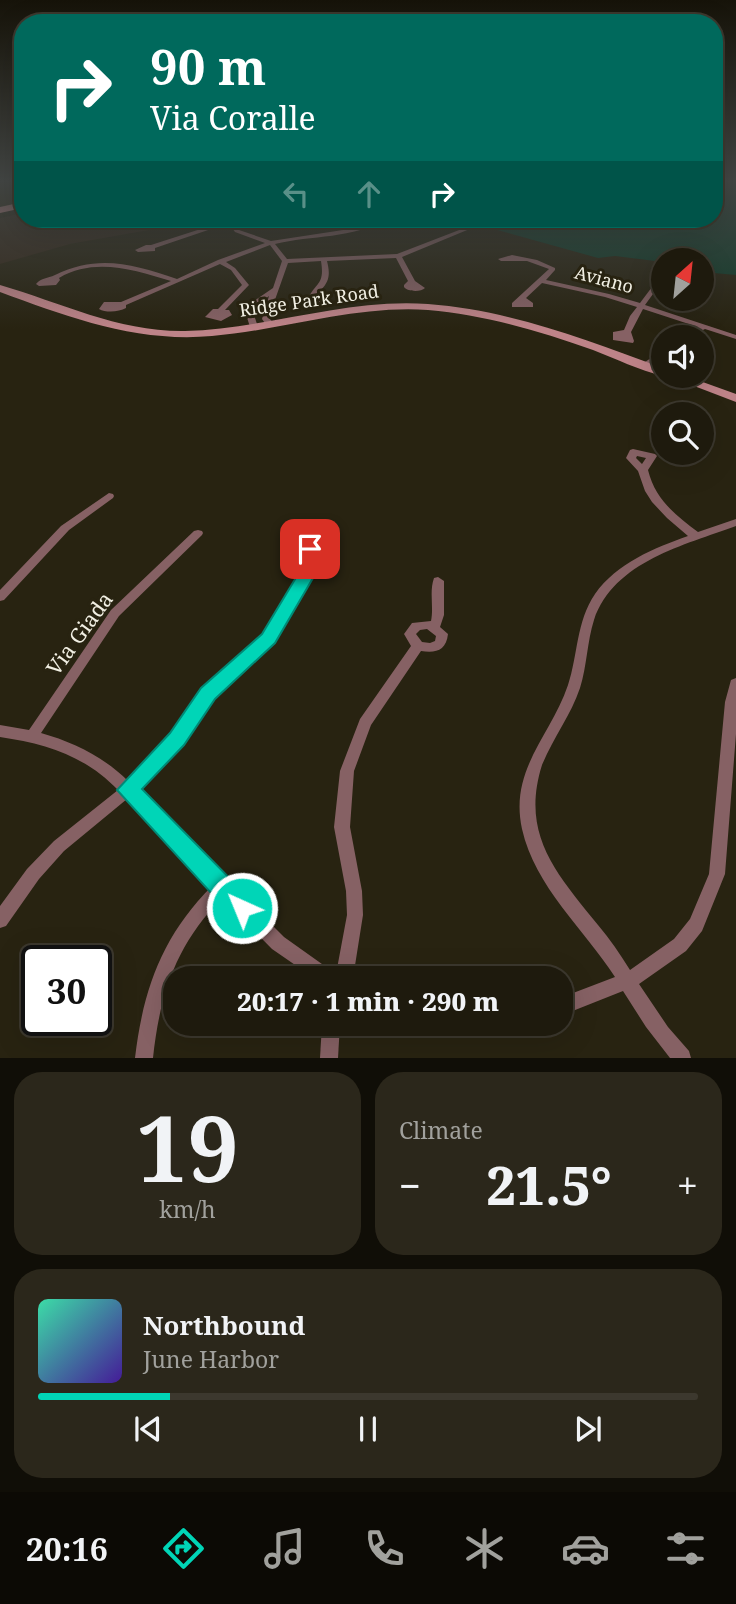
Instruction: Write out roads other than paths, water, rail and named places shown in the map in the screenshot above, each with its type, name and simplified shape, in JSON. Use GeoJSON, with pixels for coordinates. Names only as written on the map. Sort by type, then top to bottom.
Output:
{"type":"FeatureCollection","features":[{"type":"Feature","properties":{"kind":"street"},"geometry":{"type":"LineString","coordinates":[[152,247],[200,230]]}},
{"type":"Feature","properties":{"kind":"street"},"geometry":{"type":"LineString","coordinates":[[237,230],[271,243],[285,261],[283,276],[267,308],[266,319],[270,324]]}},
{"type":"Feature","properties":{"kind":"street"},"geometry":{"type":"LineString","coordinates":[[121,303],[148,295],[174,280],[219,261],[271,243],[342,230]]}},
{"type":"Feature","properties":{"kind":"street"},"geometry":{"type":"LineString","coordinates":[[285,261],[398,256],[463,230]]}},
{"type":"Feature","properties":{"kind":"street"},"geometry":{"type":"LineString","coordinates":[[398,256],[412,282]]}},
{"type":"Feature","properties":{"kind":"street"},"geometry":{"type":"LineString","coordinates":[[520,259],[552,267],[553,271],[523,299]]}},
{"type":"Feature","properties":{"kind":"street"},"geometry":{"type":"LineString","coordinates":[[318,292],[327,274],[324,260]]}},
{"type":"Feature","properties":{"kind":"street"},"geometry":{"type":"LineString","coordinates":[[219,261],[233,269],[246,285],[220,311]]}},
{"type":"Feature","properties":{"kind":"street"},"geometry":{"type":"LineString","coordinates":[[53,279],[65,271],[99,263],[174,280]]}},
{"type":"Feature","properties":{"kind":"street","name":"Aviano"},"geometry":{"type":"LineString","coordinates":[[542,281],[607,295],[694,325]]}},
{"type":"Feature","properties":{"kind":"street","name":"Ridge Park Road"},"geometry":{"type":"LineString","coordinates":[[0,288],[77,318],[127,330],[187,334],[254,327],[374,308],[454,309],[520,322],[651,368]]}},
{"type":"Feature","properties":{"kind":"street"},"geometry":{"type":"LineString","coordinates":[[248,308],[275,288]]}},
{"type":"Feature","properties":{"kind":"street"},"geometry":{"type":"LineString","coordinates":[[627,332],[640,306],[651,294]]}},
{"type":"Feature","properties":{"kind":"street"},"geometry":{"type":"LineString","coordinates":[[248,308],[267,308]]}},
{"type":"Feature","properties":{"kind":"street"},"geometry":{"type":"LineString","coordinates":[[248,308],[254,327]]}},
{"type":"Feature","properties":{"kind":"street","name":"Aviano"},"geometry":{"type":"LineString","coordinates":[[714,331],[736,337]]}},
{"type":"Feature","properties":{"kind":"street"},"geometry":{"type":"LineString","coordinates":[[645,366],[651,362]]}},
{"type":"Feature","properties":{"kind":"street"},"geometry":{"type":"LineString","coordinates":[[708,388],[736,398]]}},
{"type":"Feature","properties":{"kind":"street"},"geometry":{"type":"LineString","coordinates":[[643,470],[647,488],[654,499],[697,537]]}},
{"type":"Feature","properties":{"kind":"street"},"geometry":{"type":"LineString","coordinates":[[0,597],[65,528],[109,496]]}},
{"type":"Feature","properties":{"kind":"street"},"geometry":{"type":"LineString","coordinates":[[682,1058],[603,944],[566,901],[539,856],[528,814],[531,776],[572,691],[585,630],[597,601],[606,588],[630,567],[736,522]]}},
{"type":"Feature","properties":{"kind":"street","name":"Via Giada"},"geometry":{"type":"LineString","coordinates":[[32,736],[114,613],[198,533]]}},
{"type":"Feature","properties":{"kind":"street"},"geometry":{"type":"LineString","coordinates":[[0,920],[33,874],[58,846],[128,790],[177,739],[208,693],[269,638],[293,603],[312,566]]}},
{"type":"Feature","properties":{"kind":"street"},"geometry":{"type":"LineString","coordinates":[[435,626],[440,613],[436,591],[438,581]]}},
{"type":"Feature","properties":{"kind":"street"},"geometry":{"type":"LineString","coordinates":[[422,625],[435,626],[442,634],[441,643],[431,648],[418,646],[410,639],[412,630],[422,625]]}},
{"type":"Feature","properties":{"kind":"street"},"geometry":{"type":"LineString","coordinates":[[346,966],[355,915],[354,891],[342,827],[347,771],[365,723],[418,646]]}},
{"type":"Feature","properties":{"kind":"street"},"geometry":{"type":"LineString","coordinates":[[573,1002],[628,981],[680,945],[696,925],[713,891],[736,683]]}},
{"type":"Feature","properties":{"kind":"street"},"geometry":{"type":"LineString","coordinates":[[0,731],[32,736],[87,757],[128,790],[278,943],[312,966]]}},
{"type":"Feature","properties":{"kind":"street"},"geometry":{"type":"LineString","coordinates":[[144,1058],[147,1025],[161,971],[187,923],[222,887]]}},
{"type":"Feature","properties":{"kind":"street"},"geometry":{"type":"LineString","coordinates":[[329,1058],[330,1036]]}}]}
